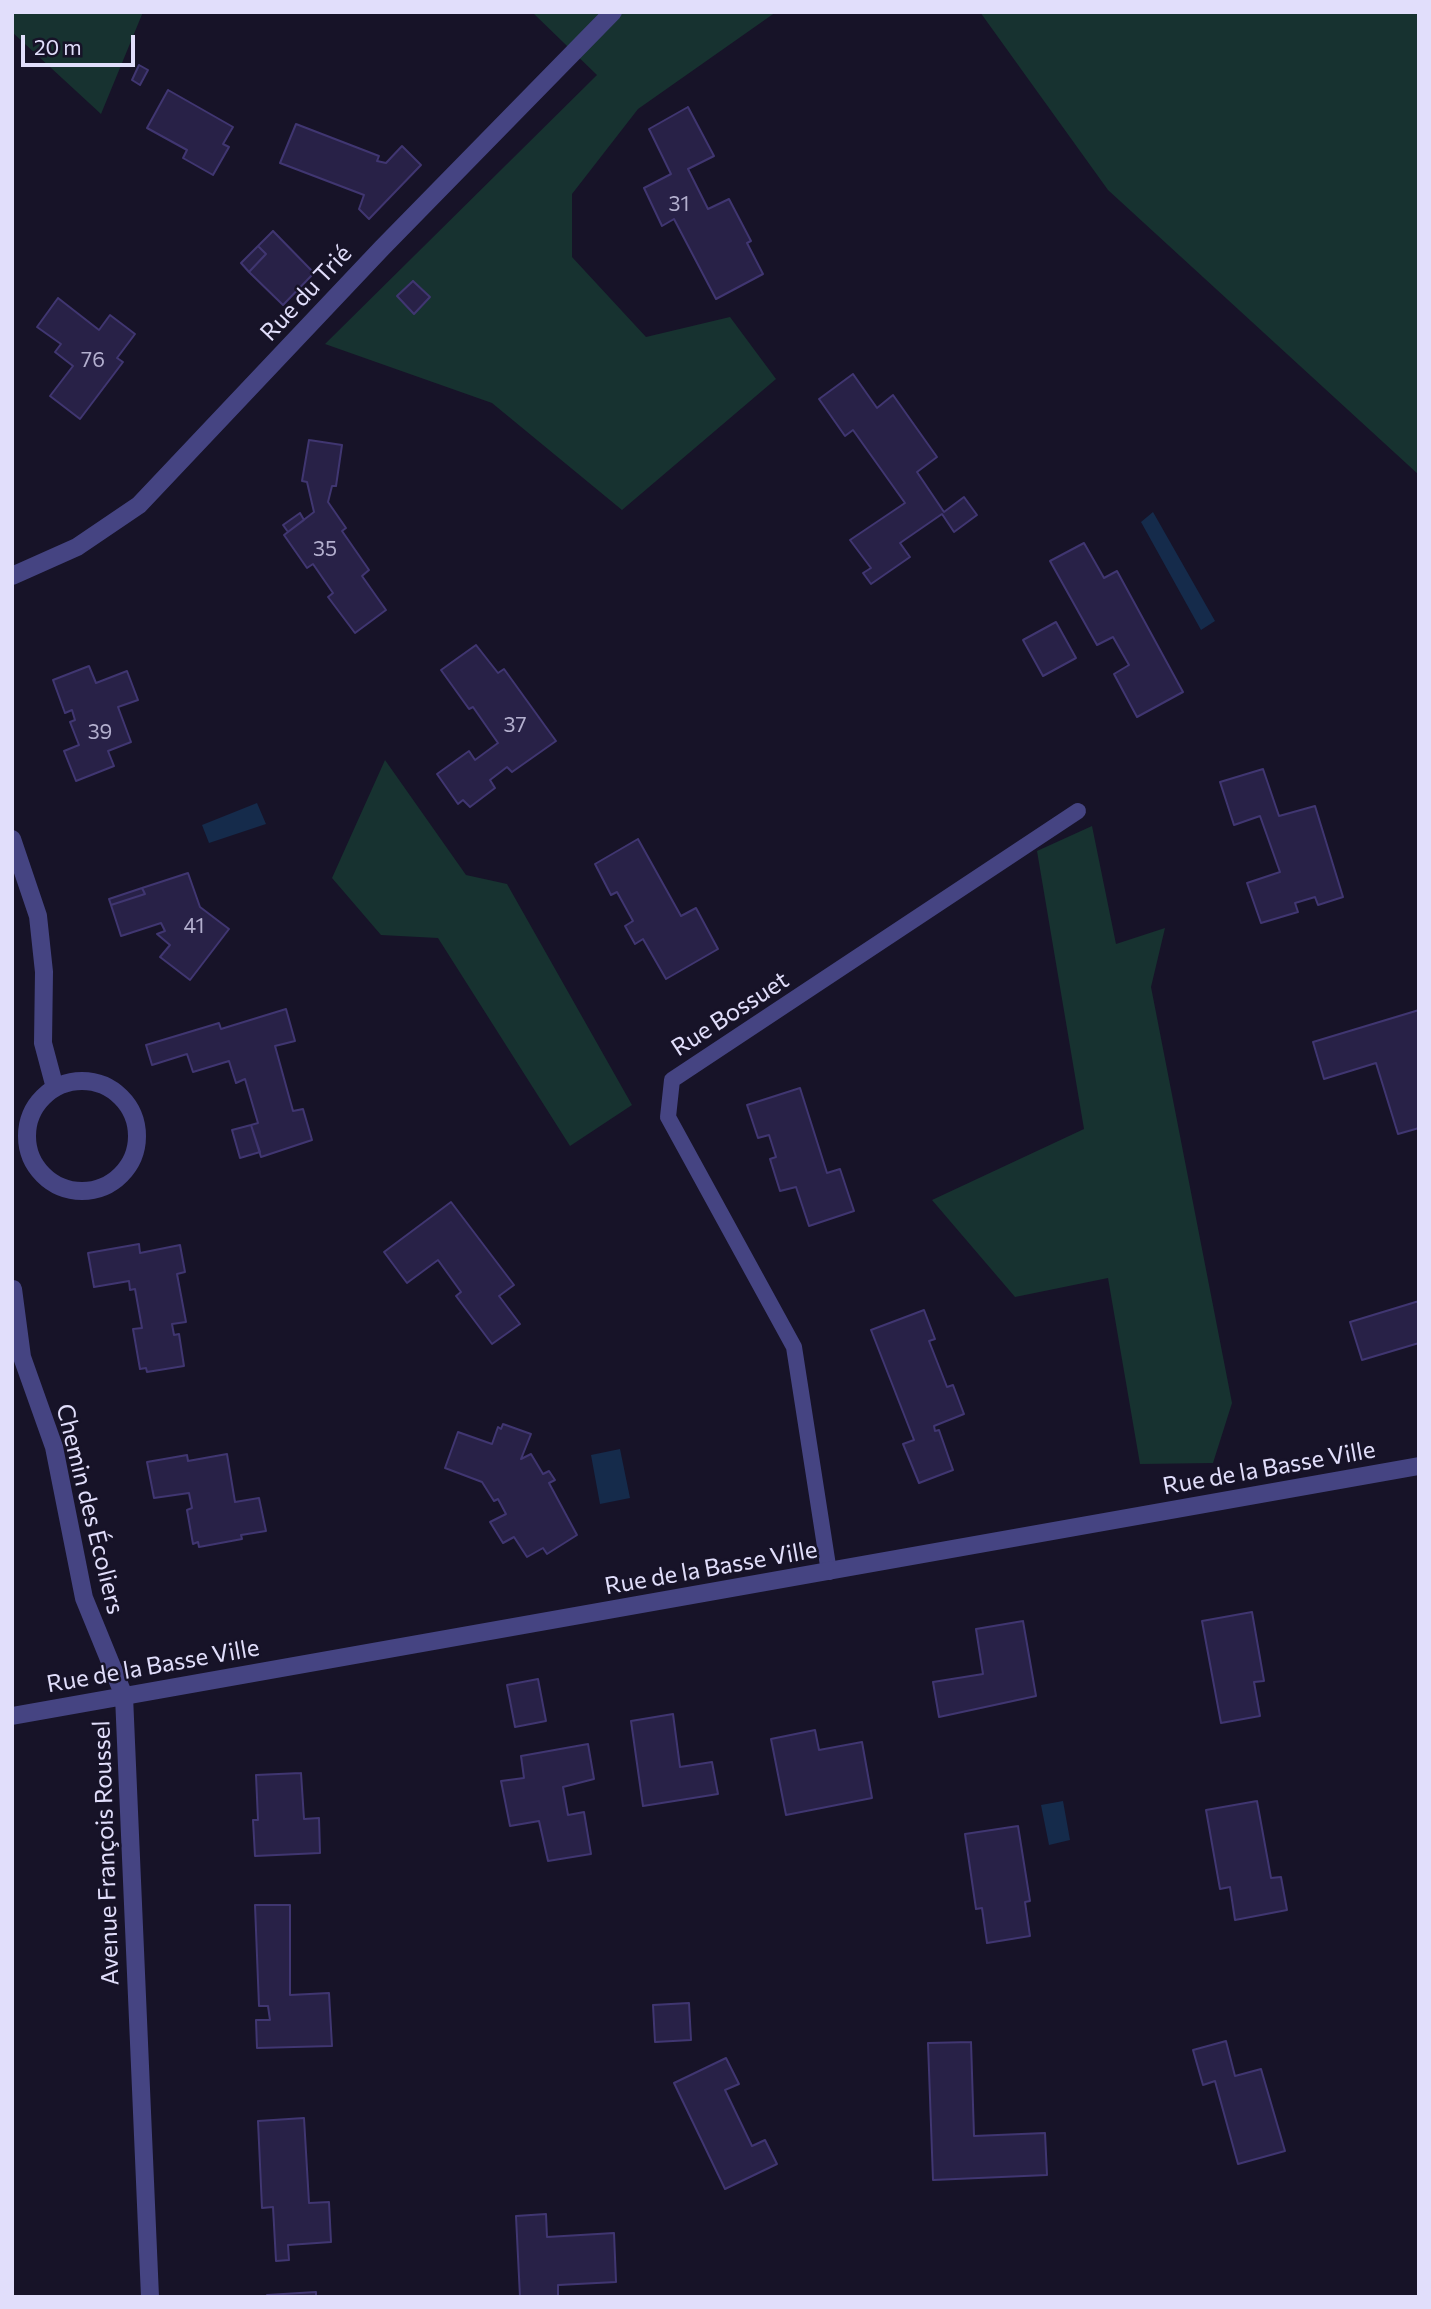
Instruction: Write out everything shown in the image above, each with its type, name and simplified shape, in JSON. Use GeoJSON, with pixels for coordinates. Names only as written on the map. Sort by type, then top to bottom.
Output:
{"type":"FeatureCollection","features":[{"type":"Feature","properties":{"kind":"street","name":"Rue du Trié"},"geometry":{"type":"LineString","coordinates":[[12,576],[77,547],[139,505],[382,248],[613,12]]}},
{"type":"Feature","properties":{"kind":"street"},"geometry":{"type":"LineString","coordinates":[[12,839],[38,916],[44,972],[43,1043],[55,1088]]}},
{"type":"Feature","properties":{"kind":"street"},"geometry":{"type":"LineString","coordinates":[[74,1082],[93,1082],[111,1090],[131,1111],[136,1130],[135,1150],[127,1168],[113,1181],[95,1189],[75,1190],[56,1185],[36,1166],[27,1143],[30,1119],[42,1098],[55,1088],[74,1082]]}},
{"type":"Feature","properties":{"kind":"street","name":"Chemin des Écoliers"},"geometry":{"type":"LineString","coordinates":[[13,1289],[22,1357],[54,1447],[84,1598],[124,1696]]}},
{"type":"Feature","properties":{"kind":"street","name":"Rue de la Basse Ville"},"geometry":{"type":"LineString","coordinates":[[12,1716],[1419,1466]]}},
{"type":"Feature","properties":{"kind":"street","name":"Avenue François Roussel"},"geometry":{"type":"LineString","coordinates":[[124,1696],[150,2297]]}},
{"type":"Feature","properties":{"kind":"lane","name":"Rue Bossuet"},"geometry":{"type":"LineString","coordinates":[[829,1572],[794,1347],[668,1117],[672,1080],[1078,811]]}},
{"type":"Feature","properties":{"kind":"green space"},"geometry":{"type":"Polygon","coordinates":[[[12,12],[143,12],[101,114],[12,32],[12,12]]]}},
{"type":"Feature","properties":{"kind":"green space"},"geometry":{"type":"Polygon","coordinates":[[[532,12],[776,12],[638,109],[572,194],[572,257],[646,337],[730,317],[776,379],[622,510],[492,403],[325,344],[597,75],[532,12]]]}},
{"type":"Feature","properties":{"kind":"green space"},"geometry":{"type":"Polygon","coordinates":[[[980,12],[1419,12],[1419,475],[1108,190],[980,12]]]}},
{"type":"Feature","properties":{"kind":"green space"},"geometry":{"type":"Polygon","coordinates":[[[385,760],[466,875],[507,884],[632,1105],[570,1146],[438,938],[381,935],[332,878],[385,760]]]}},
{"type":"Feature","properties":{"kind":"green space"},"geometry":{"type":"Polygon","coordinates":[[[1092,826],[1116,944],[1165,928],[1151,987],[1232,1403],[1213,1463],[1140,1464],[1108,1278],[1015,1297],[932,1200],[1084,1129],[1037,851],[1092,826]]]}},
{"type":"Feature","properties":{"kind":"water"},"geometry":{"type":"Polygon","coordinates":[[[1153,512],[1215,621],[1201,630],[1141,522],[1153,512]]]}},
{"type":"Feature","properties":{"kind":"water"},"geometry":{"type":"Polygon","coordinates":[[[257,803],[266,824],[209,843],[202,825],[257,803]]]}},
{"type":"Feature","properties":{"kind":"water"},"geometry":{"type":"Polygon","coordinates":[[[620,1449],[630,1498],[600,1504],[591,1455],[620,1449]]]}},
{"type":"Feature","properties":{"kind":"water"},"geometry":{"type":"Polygon","coordinates":[[[1063,1801],[1070,1840],[1049,1845],[1041,1805],[1063,1801]]]}},
{"type":"Feature","properties":{"kind":"building"},"geometry":{"type":"Polygon","coordinates":[[[139,65],[148,70],[140,85],[132,80],[139,65]]]}},
{"type":"Feature","properties":{"kind":"building"},"geometry":{"type":"Polygon","coordinates":[[[168,90],[233,127],[223,144],[229,147],[213,175],[183,158],[187,150],[147,128],[168,90]]]}},
{"type":"Feature","properties":{"kind":"building"},"geometry":{"type":"Polygon","coordinates":[[[688,107],[714,156],[688,169],[708,209],[729,199],[751,241],[747,243],[763,274],[716,299],[674,219],[662,226],[644,188],[671,174],[649,129],[688,107]]]}},
{"type":"Feature","properties":{"kind":"building"},"geometry":{"type":"Polygon","coordinates":[[[296,124],[379,156],[377,161],[386,163],[402,146],[421,165],[369,219],[359,209],[364,195],[280,163],[296,124]]]}},
{"type":"Feature","properties":{"kind":"building"},"geometry":{"type":"Polygon","coordinates":[[[273,231],[314,273],[283,305],[249,272],[266,254],[258,246],[273,231]]]}},
{"type":"Feature","properties":{"kind":"building"},"geometry":{"type":"Polygon","coordinates":[[[258,246],[266,254],[249,272],[241,263],[258,246]]]}},
{"type":"Feature","properties":{"kind":"building"},"geometry":{"type":"Polygon","coordinates":[[[413,281],[430,297],[414,314],[397,296],[413,281]]]}},
{"type":"Feature","properties":{"kind":"building"},"geometry":{"type":"Polygon","coordinates":[[[58,298],[99,330],[110,315],[135,334],[117,358],[123,362],[80,419],[50,396],[73,366],[55,352],[61,344],[37,327],[58,298]]]}},
{"type":"Feature","properties":{"kind":"building"},"geometry":{"type":"Polygon","coordinates":[[[853,374],[877,408],[893,395],[937,457],[917,472],[944,512],[964,497],[977,515],[954,532],[942,514],[900,543],[910,557],[871,584],[863,573],[871,568],[850,540],[905,503],[853,430],[845,436],[819,399],[853,374]]]}},
{"type":"Feature","properties":{"kind":"building"},"geometry":{"type":"Polygon","coordinates":[[[309,440],[342,445],[336,486],[332,486],[328,502],[346,528],[342,531],[369,570],[362,576],[386,610],[355,633],[328,597],[333,593],[313,564],[307,568],[284,535],[314,512],[307,482],[302,481],[309,440]]]}},
{"type":"Feature","properties":{"kind":"building"},"geometry":{"type":"Polygon","coordinates":[[[300,513],[304,520],[288,532],[283,525],[300,513]]]}},
{"type":"Feature","properties":{"kind":"building"},"geometry":{"type":"Polygon","coordinates":[[[1084,543],[1104,578],[1117,571],[1183,692],[1137,717],[1114,674],[1129,665],[1113,637],[1097,645],[1050,561],[1084,543]]]}},
{"type":"Feature","properties":{"kind":"building"},"geometry":{"type":"Polygon","coordinates":[[[1056,622],[1076,658],[1043,676],[1023,640],[1056,622]]]}},
{"type":"Feature","properties":{"kind":"building"},"geometry":{"type":"Polygon","coordinates":[[[476,645],[498,673],[504,669],[556,741],[512,772],[507,767],[490,780],[495,788],[470,807],[463,800],[458,804],[437,774],[469,751],[475,760],[498,743],[473,707],[469,709],[441,670],[476,645]]]}},
{"type":"Feature","properties":{"kind":"building"},"geometry":{"type":"Polygon","coordinates":[[[89,666],[96,683],[127,671],[138,700],[118,707],[131,742],[108,751],[114,766],[76,781],[64,751],[79,745],[70,722],[75,720],[72,710],[65,713],[53,680],[89,666]]]}},
{"type":"Feature","properties":{"kind":"building"},"geometry":{"type":"Polygon","coordinates":[[[1263,769],[1279,816],[1315,806],[1343,897],[1318,905],[1315,897],[1295,903],[1298,912],[1261,923],[1247,883],[1280,872],[1260,816],[1234,825],[1220,782],[1263,769]]]}},
{"type":"Feature","properties":{"kind":"building"},"geometry":{"type":"Polygon","coordinates":[[[638,839],[681,916],[696,908],[718,949],[666,979],[643,939],[635,944],[625,926],[633,921],[617,892],[611,895],[595,864],[638,839]]]}},
{"type":"Feature","properties":{"kind":"building"},"geometry":{"type":"Polygon","coordinates":[[[188,873],[200,907],[229,929],[190,980],[160,957],[170,945],[157,934],[165,931],[161,923],[121,936],[111,905],[145,894],[142,888],[188,873]]]}},
{"type":"Feature","properties":{"kind":"building"},"geometry":{"type":"Polygon","coordinates":[[[142,888],[145,894],[111,905],[109,899],[142,888]]]}},
{"type":"Feature","properties":{"kind":"building"},"geometry":{"type":"Polygon","coordinates":[[[286,1009],[295,1041],[275,1046],[293,1111],[303,1109],[312,1140],[261,1157],[251,1125],[258,1123],[245,1079],[236,1083],[229,1061],[193,1072],[187,1054],[152,1065],[146,1045],[219,1023],[221,1029],[286,1009]]]}},
{"type":"Feature","properties":{"kind":"building"},"geometry":{"type":"Polygon","coordinates":[[[1419,1010],[1419,1128],[1398,1134],[1376,1063],[1324,1079],[1313,1042],[1419,1010]]]}},
{"type":"Feature","properties":{"kind":"building"},"geometry":{"type":"Polygon","coordinates":[[[800,1088],[827,1173],[840,1169],[854,1211],[809,1226],[796,1187],[780,1191],[770,1159],[776,1157],[769,1135],[758,1138],[747,1105],[800,1088]]]}},
{"type":"Feature","properties":{"kind":"building"},"geometry":{"type":"Polygon","coordinates":[[[251,1125],[260,1152],[240,1158],[232,1130],[251,1125]]]}},
{"type":"Feature","properties":{"kind":"building"},"geometry":{"type":"Polygon","coordinates":[[[451,1202],[514,1285],[499,1296],[520,1324],[492,1344],[456,1296],[461,1292],[438,1260],[407,1283],[384,1252],[451,1202]]]}},
{"type":"Feature","properties":{"kind":"building"},"geometry":{"type":"Polygon","coordinates":[[[139,1244],[140,1253],[180,1245],[185,1272],[177,1274],[186,1322],[172,1324],[174,1335],[179,1334],[184,1366],[147,1372],[146,1368],[140,1369],[133,1329],[142,1328],[135,1289],[130,1290],[129,1281],[94,1287],[88,1253],[139,1244]]]}},
{"type":"Feature","properties":{"kind":"building"},"geometry":{"type":"Polygon","coordinates":[[[1419,1301],[1419,1343],[1362,1360],[1350,1322],[1419,1301]]]}},
{"type":"Feature","properties":{"kind":"building"},"geometry":{"type":"Polygon","coordinates":[[[924,1310],[935,1339],[929,1341],[947,1387],[953,1385],[964,1414],[934,1426],[935,1431],[939,1430],[953,1470],[919,1483],[903,1444],[914,1440],[871,1330],[924,1310]]]}},
{"type":"Feature","properties":{"kind":"building"},"geometry":{"type":"Polygon","coordinates":[[[503,1424],[531,1434],[521,1459],[531,1454],[543,1474],[549,1471],[555,1480],[549,1483],[577,1535],[547,1554],[543,1548],[527,1557],[514,1537],[503,1543],[490,1522],[506,1514],[498,1499],[494,1501],[482,1482],[445,1468],[458,1432],[492,1444],[498,1427],[501,1429],[503,1424]]]}},
{"type":"Feature","properties":{"kind":"building"},"geometry":{"type":"Polygon","coordinates":[[[227,1454],[235,1502],[259,1498],[266,1531],[241,1535],[242,1539],[199,1547],[198,1542],[193,1544],[187,1510],[192,1508],[189,1493],[154,1498],[147,1462],[187,1455],[188,1461],[227,1454]]]}},
{"type":"Feature","properties":{"kind":"building"},"geometry":{"type":"Polygon","coordinates":[[[1252,1612],[1264,1681],[1254,1682],[1260,1716],[1221,1723],[1202,1621],[1252,1612]]]}},
{"type":"Feature","properties":{"kind":"building"},"geometry":{"type":"Polygon","coordinates":[[[1023,1621],[1036,1696],[939,1717],[933,1682],[983,1674],[976,1629],[1023,1621]]]}},
{"type":"Feature","properties":{"kind":"building"},"geometry":{"type":"Polygon","coordinates":[[[538,1679],[546,1721],[515,1727],[507,1685],[538,1679]]]}},
{"type":"Feature","properties":{"kind":"building"},"geometry":{"type":"Polygon","coordinates":[[[673,1714],[680,1767],[712,1762],[718,1794],[643,1806],[631,1721],[673,1714]]]}},
{"type":"Feature","properties":{"kind":"building"},"geometry":{"type":"Polygon","coordinates":[[[815,1730],[819,1750],[862,1742],[872,1798],[786,1815],[771,1739],[815,1730]]]}},
{"type":"Feature","properties":{"kind":"building"},"geometry":{"type":"Polygon","coordinates":[[[588,1744],[594,1779],[563,1787],[568,1815],[584,1812],[591,1854],[548,1861],[539,1821],[510,1826],[501,1781],[524,1778],[521,1756],[588,1744]]]}},
{"type":"Feature","properties":{"kind":"building"},"geometry":{"type":"Polygon","coordinates":[[[301,1773],[304,1819],[319,1818],[320,1853],[255,1856],[253,1820],[258,1820],[256,1775],[301,1773]]]}},
{"type":"Feature","properties":{"kind":"building"},"geometry":{"type":"Polygon","coordinates":[[[1257,1801],[1271,1878],[1281,1877],[1287,1910],[1235,1920],[1230,1887],[1220,1889],[1206,1810],[1257,1801]]]}},
{"type":"Feature","properties":{"kind":"building"},"geometry":{"type":"Polygon","coordinates":[[[1018,1826],[1030,1901],[1025,1902],[1030,1936],[987,1943],[982,1908],[976,1909],[965,1834],[1018,1826]]]}},
{"type":"Feature","properties":{"kind":"building"},"geometry":{"type":"Polygon","coordinates":[[[255,1905],[290,1905],[290,1995],[329,1993],[332,2046],[257,2048],[256,2020],[270,2020],[268,2006],[259,2006],[255,1905]]]}},
{"type":"Feature","properties":{"kind":"building"},"geometry":{"type":"Polygon","coordinates":[[[689,2003],[691,2040],[655,2042],[653,2005],[689,2003]]]}},
{"type":"Feature","properties":{"kind":"building"},"geometry":{"type":"Polygon","coordinates":[[[1226,2041],[1235,2076],[1261,2069],[1285,2151],[1238,2164],[1215,2081],[1203,2085],[1193,2050],[1226,2041]]]}},
{"type":"Feature","properties":{"kind":"building"},"geometry":{"type":"Polygon","coordinates":[[[971,2042],[974,2136],[1045,2133],[1047,2175],[933,2180],[928,2043],[971,2042]]]}},
{"type":"Feature","properties":{"kind":"building"},"geometry":{"type":"Polygon","coordinates":[[[726,2058],[739,2084],[725,2090],[752,2146],[765,2140],[777,2164],[725,2189],[674,2083],[726,2058]]]}},
{"type":"Feature","properties":{"kind":"building"},"geometry":{"type":"Polygon","coordinates":[[[304,2118],[309,2203],[329,2202],[331,2242],[288,2245],[289,2260],[276,2261],[273,2207],[262,2208],[258,2121],[304,2118]]]}},
{"type":"Feature","properties":{"kind":"building"},"geometry":{"type":"Polygon","coordinates":[[[546,2214],[547,2237],[614,2233],[616,2282],[558,2285],[558,2297],[520,2297],[516,2216],[546,2214]]]}},
{"type":"Feature","properties":{"kind":"building"},"geometry":{"type":"Polygon","coordinates":[[[316,2292],[316,2297],[267,2297],[267,2295],[316,2292]]]}}]}
